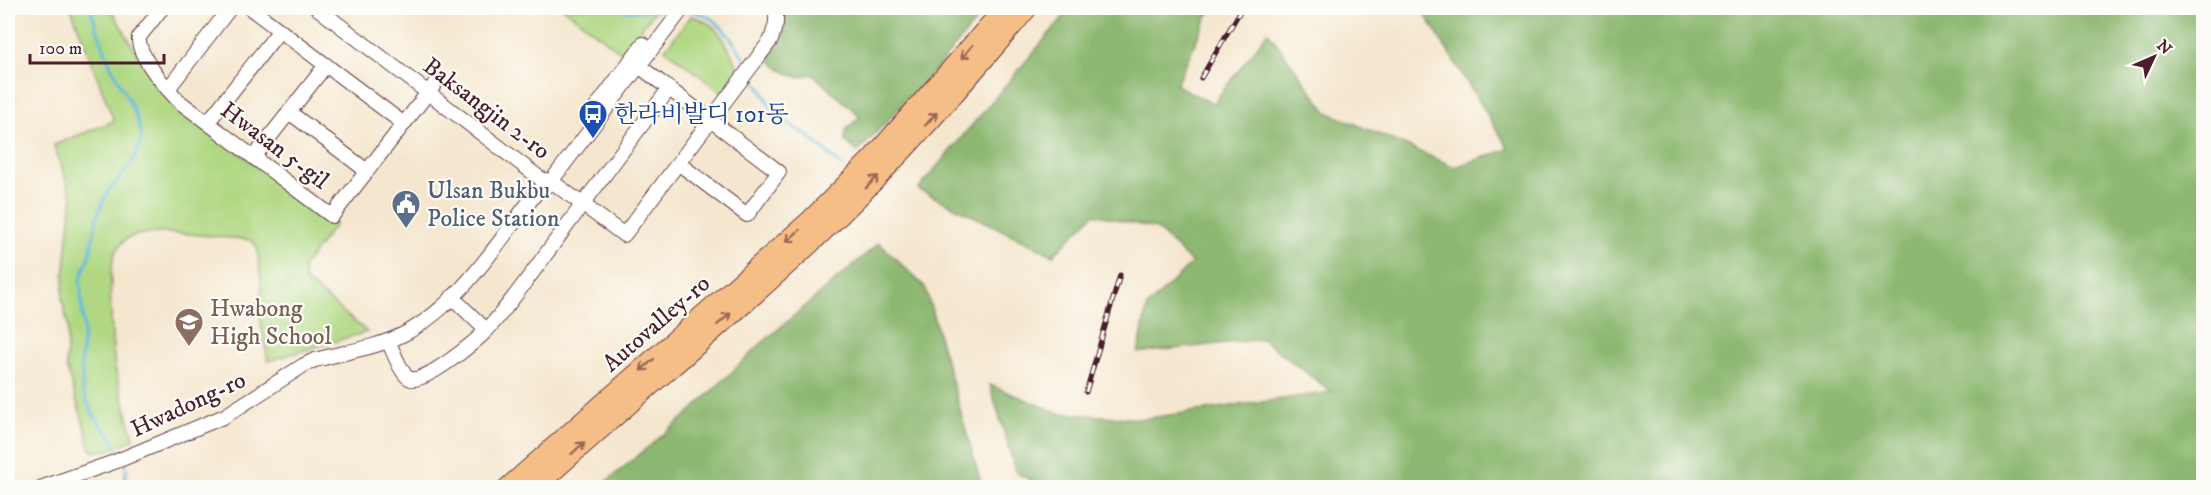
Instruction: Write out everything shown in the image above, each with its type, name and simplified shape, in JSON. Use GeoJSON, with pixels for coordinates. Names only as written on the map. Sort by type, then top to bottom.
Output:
{"type":"FeatureCollection","features":[{"type":"Feature","properties":{"kind":"highway"},"geometry":{"type":"LineString","coordinates":[[882,160],[1005,8]]}},
{"type":"Feature","properties":{"kind":"highway"},"geometry":{"type":"LineString","coordinates":[[844,198],[962,85],[1027,8]]}},
{"type":"Feature","properties":{"kind":"highway","name":"Autovalley-ro"},"geometry":{"type":"LineString","coordinates":[[508,488],[794,235],[844,198]]}},
{"type":"Feature","properties":{"kind":"highway","name":"Autovalley-ro"},"geometry":{"type":"LineString","coordinates":[[534,488],[797,254],[844,198]]}},
{"type":"Feature","properties":{"kind":"street","name":"Hwasan 5-gil"},"geometry":{"type":"LineString","coordinates":[[162,8],[139,37],[138,42],[142,53],[168,89],[180,102],[332,216],[431,89]]}},
{"type":"Feature","properties":{"kind":"street"},"geometry":{"type":"LineString","coordinates":[[168,89],[230,8]]}},
{"type":"Feature","properties":{"kind":"street"},"geometry":{"type":"LineString","coordinates":[[250,8],[404,124]]}},
{"type":"Feature","properties":{"kind":"street","name":"Baksangjin 2-ro"},"geometry":{"type":"LineString","coordinates":[[317,8],[431,89],[624,235],[678,163]]}},
{"type":"Feature","properties":{"kind":"street","name":"Baksangjin 2-ro"},"geometry":{"type":"LineString","coordinates":[[333,8],[431,89]]}},
{"type":"Feature","properties":{"kind":"street","name":"Hwadong-ro"},"geometry":{"type":"LineString","coordinates":[[40,488],[123,458],[225,416],[315,360],[388,341],[425,320],[470,278],[669,16],[683,8]]}},
{"type":"Feature","properties":{"kind":"street"},"geometry":{"type":"LineString","coordinates":[[639,66],[669,89],[710,120],[779,172],[747,215],[678,163],[710,120],[771,40],[776,23],[776,8]]}},
{"type":"Feature","properties":{"kind":"street","name":"Hwadong-ro"},"geometry":{"type":"LineString","coordinates":[[547,177],[639,66],[669,16]]}},
{"type":"Feature","properties":{"kind":"street"},"geometry":{"type":"LineString","coordinates":[[207,122],[280,30]]}},
{"type":"Feature","properties":{"kind":"street"},"geometry":{"type":"LineString","coordinates":[[254,157],[326,65]]}},
{"type":"Feature","properties":{"kind":"street"},"geometry":{"type":"LineString","coordinates":[[388,341],[405,375],[411,379],[418,379],[453,359],[486,330],[669,89]]}},
{"type":"Feature","properties":{"kind":"street"},"geometry":{"type":"LineString","coordinates":[[289,112],[367,171]]}},
{"type":"Feature","properties":{"kind":"street"},"geometry":{"type":"LineString","coordinates":[[452,297],[486,330]]}},
{"type":"Feature","properties":{"kind":"green space"},"geometry":{"type":"Polygon","coordinates":[[[71,8],[110,8],[149,73],[183,112],[336,224],[303,267],[305,280],[367,332],[268,361],[257,303],[262,289],[257,247],[251,240],[173,233],[130,237],[119,246],[113,261],[111,312],[117,377],[134,439],[109,450],[92,452],[66,366],[68,325],[62,298],[72,197],[54,145],[114,121],[71,8]]]}},
{"type":"Feature","properties":{"kind":"green space"},"geometry":{"type":"Polygon","coordinates":[[[563,8],[657,8],[622,53],[563,8]]]}},
{"type":"Feature","properties":{"kind":"green space"},"geometry":{"type":"Polygon","coordinates":[[[786,8],[987,8],[934,71],[858,152],[845,141],[846,130],[860,116],[812,74],[796,76],[785,72],[772,62],[771,53],[784,28],[786,8]]]}},
{"type":"Feature","properties":{"kind":"green space"},"geometry":{"type":"Polygon","coordinates":[[[1071,8],[1211,8],[1176,85],[1213,104],[1268,32],[1327,112],[1455,167],[1509,149],[1421,8],[2203,8],[2203,487],[1042,487],[1016,472],[990,385],[1059,413],[1142,419],[1332,392],[1262,339],[1138,353],[1147,307],[1192,263],[1157,229],[1094,214],[1053,255],[918,189],[1071,8]]]}},
{"type":"Feature","properties":{"kind":"green space"},"geometry":{"type":"Polygon","coordinates":[[[691,16],[701,19],[716,29],[739,69],[723,93],[665,49],[691,16]]]}},
{"type":"Feature","properties":{"kind":"green space"},"geometry":{"type":"Polygon","coordinates":[[[879,243],[925,287],[982,487],[600,487],[687,415],[761,344],[879,243]]]}},
{"type":"Feature","properties":{"kind":"waterway"},"geometry":{"type":"LineString","coordinates":[[90,8],[108,60],[135,113],[142,137],[137,153],[125,172],[107,192],[97,217],[90,254],[80,281],[84,330],[81,361],[83,392],[93,415],[113,440],[121,455]]}},
{"type":"Feature","properties":{"kind":"waterway"},"geometry":{"type":"LineString","coordinates":[[615,8],[627,11],[675,11]]}},
{"type":"Feature","properties":{"kind":"waterway"},"geometry":{"type":"LineString","coordinates":[[687,11],[697,12],[714,21],[728,35],[745,59]]}},
{"type":"Feature","properties":{"kind":"waterway"},"geometry":{"type":"LineString","coordinates":[[754,77],[772,108],[788,124],[806,134],[842,166]]}},
{"type":"Feature","properties":{"kind":"waterway"},"geometry":{"type":"LineString","coordinates":[[121,488],[126,471],[124,461]]}},
{"type":"Feature","properties":{"kind":"railway"},"geometry":{"type":"LineString","coordinates":[[1201,78],[1242,8]]}},
{"type":"Feature","properties":{"kind":"railway"},"geometry":{"type":"LineString","coordinates":[[1086,392],[1120,275]]}},
{"type":"Feature","properties":{"kind":"place","name":"한라비발디 101동"},"geometry":{"type":"Point","coordinates":[593,140]}},
{"type":"Feature","properties":{"kind":"place","name":"Ulsan Bukbu Police Station"},"geometry":{"type":"Point","coordinates":[406,230]}},
{"type":"Feature","properties":{"kind":"place","name":"Hwabong High School"},"geometry":{"type":"Point","coordinates":[189,348]}}]}
